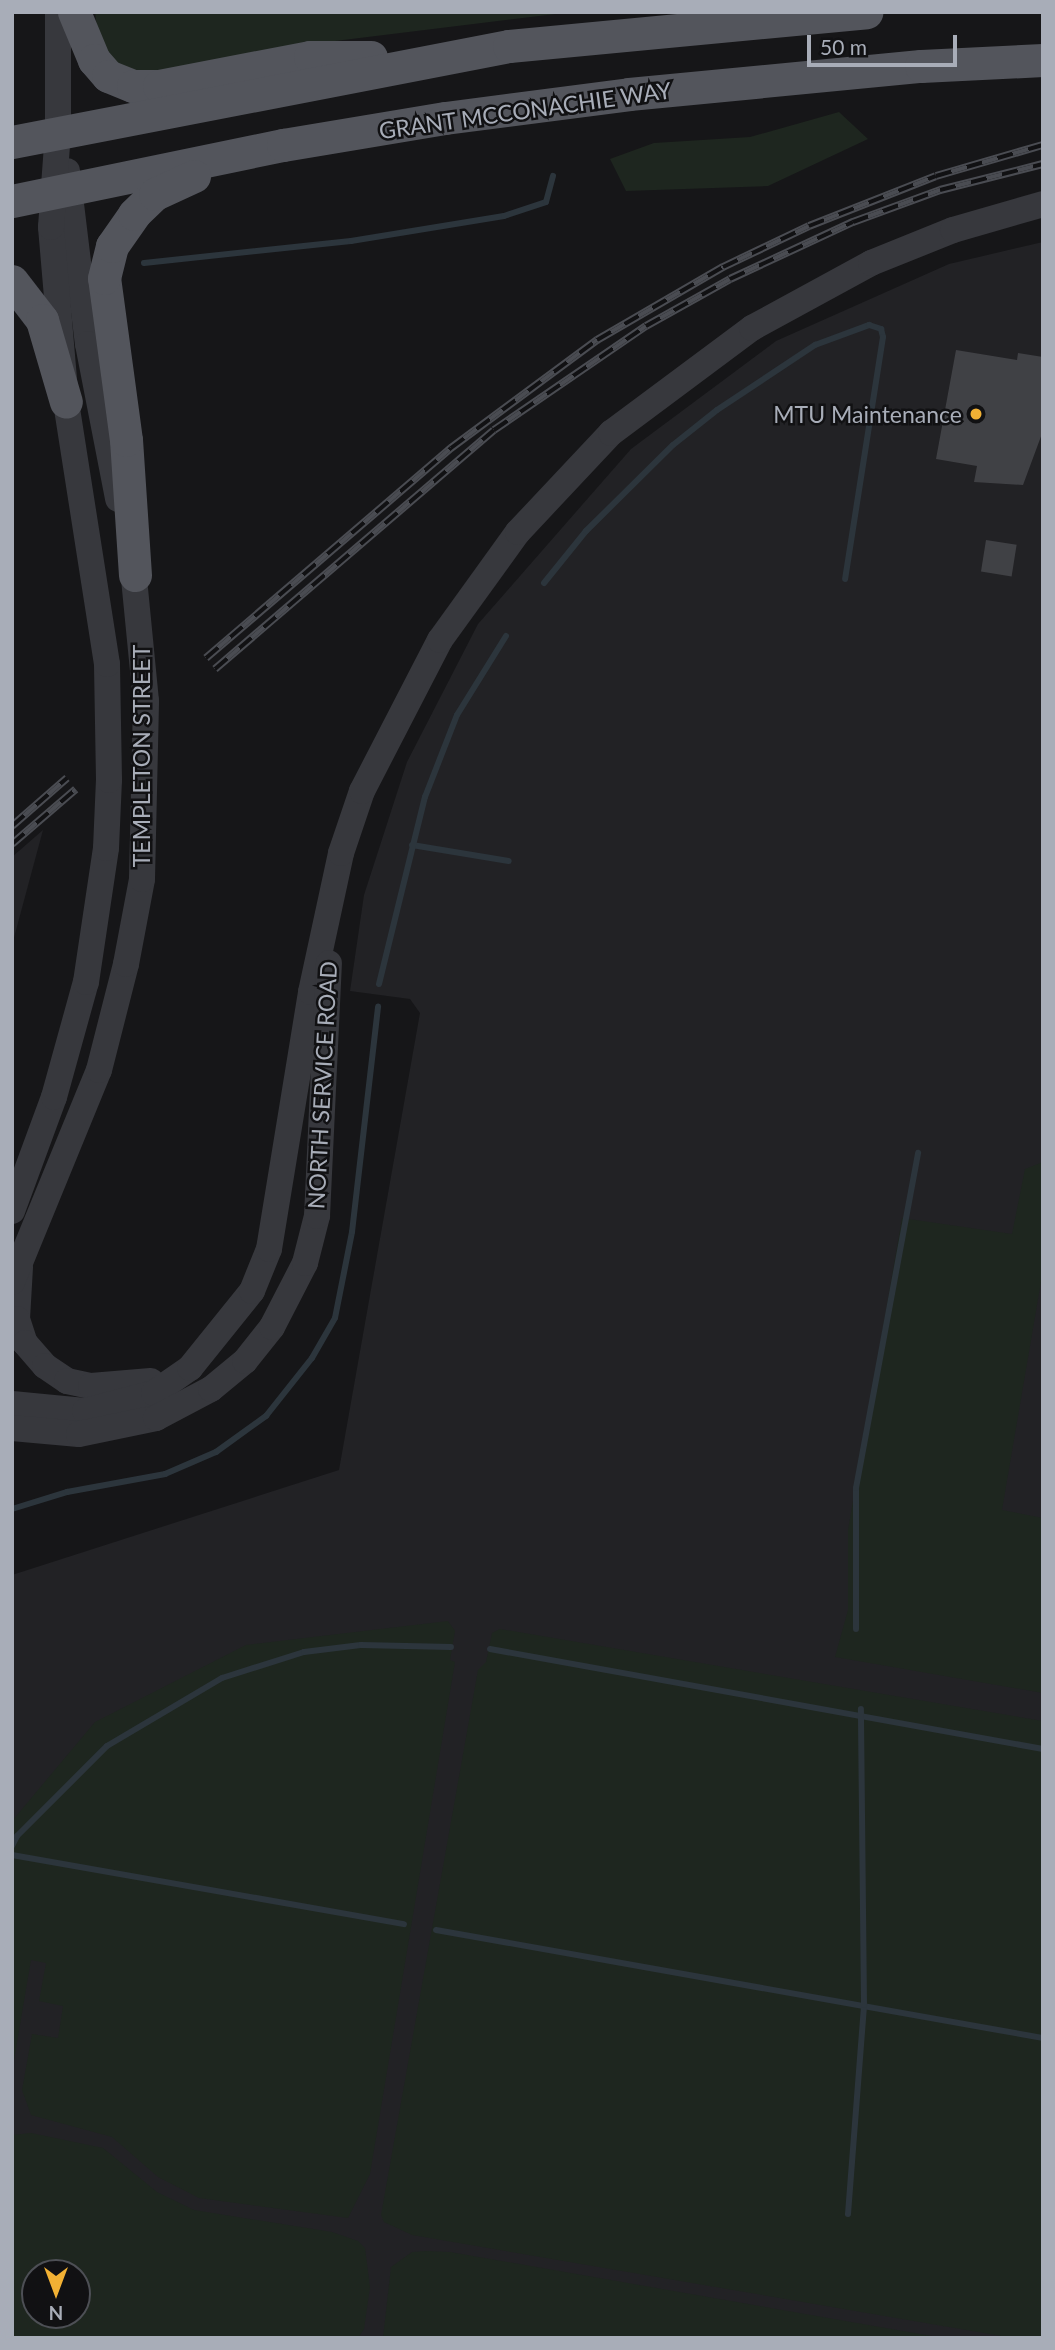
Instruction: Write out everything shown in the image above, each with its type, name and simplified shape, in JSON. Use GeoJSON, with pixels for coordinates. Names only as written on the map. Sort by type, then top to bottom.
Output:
{"type":"FeatureCollection","features":[{"type":"Feature","properties":{"kind":"main road"},"geometry":{"type":"LineString","coordinates":[[74,12],[93,60],[108,76],[133,86],[159,86],[310,57],[437,57]]}},
{"type":"Feature","properties":{"kind":"main road"},"geometry":{"type":"LineString","coordinates":[[12,142],[437,57],[596,36],[866,12]]}},
{"type":"Feature","properties":{"kind":"main road","name":"GRANT MCCONACHIE WAY"},"geometry":{"type":"LineString","coordinates":[[12,201],[445,118],[629,94],[921,66],[1043,60]]}},
{"type":"Feature","properties":{"kind":"main road"},"geometry":{"type":"LineString","coordinates":[[135,575],[126,440],[104,297],[107,263],[116,236],[155,194],[190,177],[340,147],[445,118]]}},
{"type":"Feature","properties":{"kind":"main road"},"geometry":{"type":"LineString","coordinates":[[12,281],[42,320],[66,402]]}},
{"type":"Feature","properties":{"kind":"street","name":"TEMPLETON STREET"},"geometry":{"type":"LineString","coordinates":[[12,1211],[74,1030],[86,982],[106,848],[107,664],[66,402],[58,132],[58,12]]}},
{"type":"Feature","properties":{"kind":"street","name":"TEMPLETON STREET"},"geometry":{"type":"LineString","coordinates":[[61,190],[88,344],[135,575],[146,701],[142,879],[126,964],[99,1070],[16,1273],[16,1308],[20,1331],[37,1359],[68,1381],[110,1386],[146,1382],[179,1372],[202,1355]]}},
{"type":"Feature","properties":{"kind":"street","name":"NORTH SERVICE ROAD"},"geometry":{"type":"LineString","coordinates":[[12,1404],[85,1411],[140,1399],[182,1376],[241,1309],[269,1249],[311,992],[341,853],[362,791],[417,678],[489,569],[577,466],[673,383],[799,299],[910,246],[1043,204]]}},
{"type":"Feature","properties":{"kind":"street","name":"NORTH SERVICE ROAD"},"geometry":{"type":"LineString","coordinates":[[12,1428],[39,1434],[118,1429],[192,1401],[245,1361],[285,1307],[312,1240],[321,1186],[328,915]]}},
{"type":"Feature","properties":{"kind":"street"},"geometry":{"type":"LineString","coordinates":[[12,1437],[39,1434]]}},
{"type":"Feature","properties":{"kind":"shaded area"},"geometry":{"type":"Polygon","coordinates":[[[95,12],[572,12],[327,42],[151,74],[128,71],[110,60],[99,44],[95,12]]]}},
{"type":"Feature","properties":{"kind":"shaded area"},"geometry":{"type":"Polygon","coordinates":[[[839,112],[868,139],[768,186],[626,191],[610,159],[654,143],[750,137],[839,112]]]}},
{"type":"Feature","properties":{"kind":"shaded area"},"geometry":{"type":"Polygon","coordinates":[[[1043,242],[1043,2338],[12,2338],[12,1575],[339,1470],[420,1013],[410,999],[350,991],[364,895],[407,762],[478,624],[631,449],[776,341],[949,264],[1043,242]]]}},
{"type":"Feature","properties":{"kind":"shaded area"},"geometry":{"type":"Polygon","coordinates":[[[43,830],[12,945],[12,857],[43,830]]]}},
{"type":"Feature","properties":{"kind":"shaded area"},"geometry":{"type":"Polygon","coordinates":[[[1043,1162],[1043,1270],[1002,1510],[1043,1518],[1043,1693],[835,1657],[848,1610],[848,1530],[902,1218],[1012,1234],[1025,1169],[1043,1162]]]}},
{"type":"Feature","properties":{"kind":"shaded area"},"geometry":{"type":"Polygon","coordinates":[[[448,1621],[455,1631],[450,1660],[455,1662],[370,2174],[348,2218],[199,2198],[158,2177],[112,2137],[31,2115],[22,2090],[32,2034],[58,2038],[63,2006],[39,2001],[46,1963],[31,1960],[12,2072],[12,1821],[95,1722],[246,1645],[448,1621]]]}},
{"type":"Feature","properties":{"kind":"shaded area"},"geometry":{"type":"Polygon","coordinates":[[[500,1629],[1043,1721],[1043,2338],[1013,2338],[412,2235],[384,2222],[381,2215],[478,1670],[486,1662],[492,1633],[500,1629]]]}},
{"type":"Feature","properties":{"kind":"shaded area"},"geometry":{"type":"Polygon","coordinates":[[[31,2133],[103,2148],[157,2192],[194,2210],[332,2232],[358,2241],[365,2248],[370,2287],[364,2329],[358,2338],[12,2338],[12,2135],[31,2133]]]}},
{"type":"Feature","properties":{"kind":"shaded area"},"geometry":{"type":"Polygon","coordinates":[[[412,2252],[450,2252],[943,2338],[383,2338],[391,2267],[412,2252]]]}},
{"type":"Feature","properties":{"kind":"building"},"geometry":{"type":"Polygon","coordinates":[[[956,350],[1017,360],[1018,353],[1043,357],[1043,431],[1023,485],[974,482],[977,466],[936,459],[956,350]]]}},
{"type":"Feature","properties":{"kind":"building"},"geometry":{"type":"Polygon","coordinates":[[[986,540],[1017,545],[1012,576],[981,572],[986,540]]]}},
{"type":"Feature","properties":{"kind":"waterway"},"geometry":{"type":"LineString","coordinates":[[144,263],[351,241],[504,216],[546,202],[553,176]]}},
{"type":"Feature","properties":{"kind":"waterway"},"geometry":{"type":"LineString","coordinates":[[544,583],[586,531],[673,445],[717,410],[815,345],[869,325],[881,329],[883,337],[845,579]]}},
{"type":"Feature","properties":{"kind":"waterway"},"geometry":{"type":"LineString","coordinates":[[379,984],[425,797],[457,715],[506,636]]}},
{"type":"Feature","properties":{"kind":"waterway"},"geometry":{"type":"LineString","coordinates":[[412,845],[509,861]]}},
{"type":"Feature","properties":{"kind":"waterway"},"geometry":{"type":"LineString","coordinates":[[12,1509],[67,1492],[165,1474],[216,1452],[266,1416],[312,1358],[335,1318],[352,1232],[378,1006]]}},
{"type":"Feature","properties":{"kind":"waterway"},"geometry":{"type":"LineString","coordinates":[[856,1629],[856,1488],[918,1153]]}},
{"type":"Feature","properties":{"kind":"waterway"},"geometry":{"type":"LineString","coordinates":[[12,1846],[17,1836],[107,1746],[222,1678],[304,1652],[361,1645],[451,1647]]}},
{"type":"Feature","properties":{"kind":"waterway"},"geometry":{"type":"LineString","coordinates":[[490,1649],[1043,1749]]}},
{"type":"Feature","properties":{"kind":"waterway"},"geometry":{"type":"LineString","coordinates":[[848,2214],[864,2005],[861,1709]]}},
{"type":"Feature","properties":{"kind":"waterway"},"geometry":{"type":"LineString","coordinates":[[12,1855],[404,1924]]}},
{"type":"Feature","properties":{"kind":"waterway"},"geometry":{"type":"LineString","coordinates":[[436,1930],[1043,2038]]}},
{"type":"Feature","properties":{"kind":"railway"},"geometry":{"type":"LineString","coordinates":[[206,658],[451,448],[597,340],[723,267],[809,226],[936,176],[1043,145]]}},
{"type":"Feature","properties":{"kind":"railway"},"geometry":{"type":"LineString","coordinates":[[215,669],[494,430],[646,326],[730,279],[853,222],[940,190],[1043,164]]}},
{"type":"Feature","properties":{"kind":"railway"},"geometry":{"type":"LineString","coordinates":[[12,826],[67,778]]}},
{"type":"Feature","properties":{"kind":"railway"},"geometry":{"type":"LineString","coordinates":[[12,844],[76,789]]}},
{"type":"Feature","properties":{"kind":"place","name":"MTU Maintenance"},"geometry":{"type":"Point","coordinates":[976,414]}}]}
